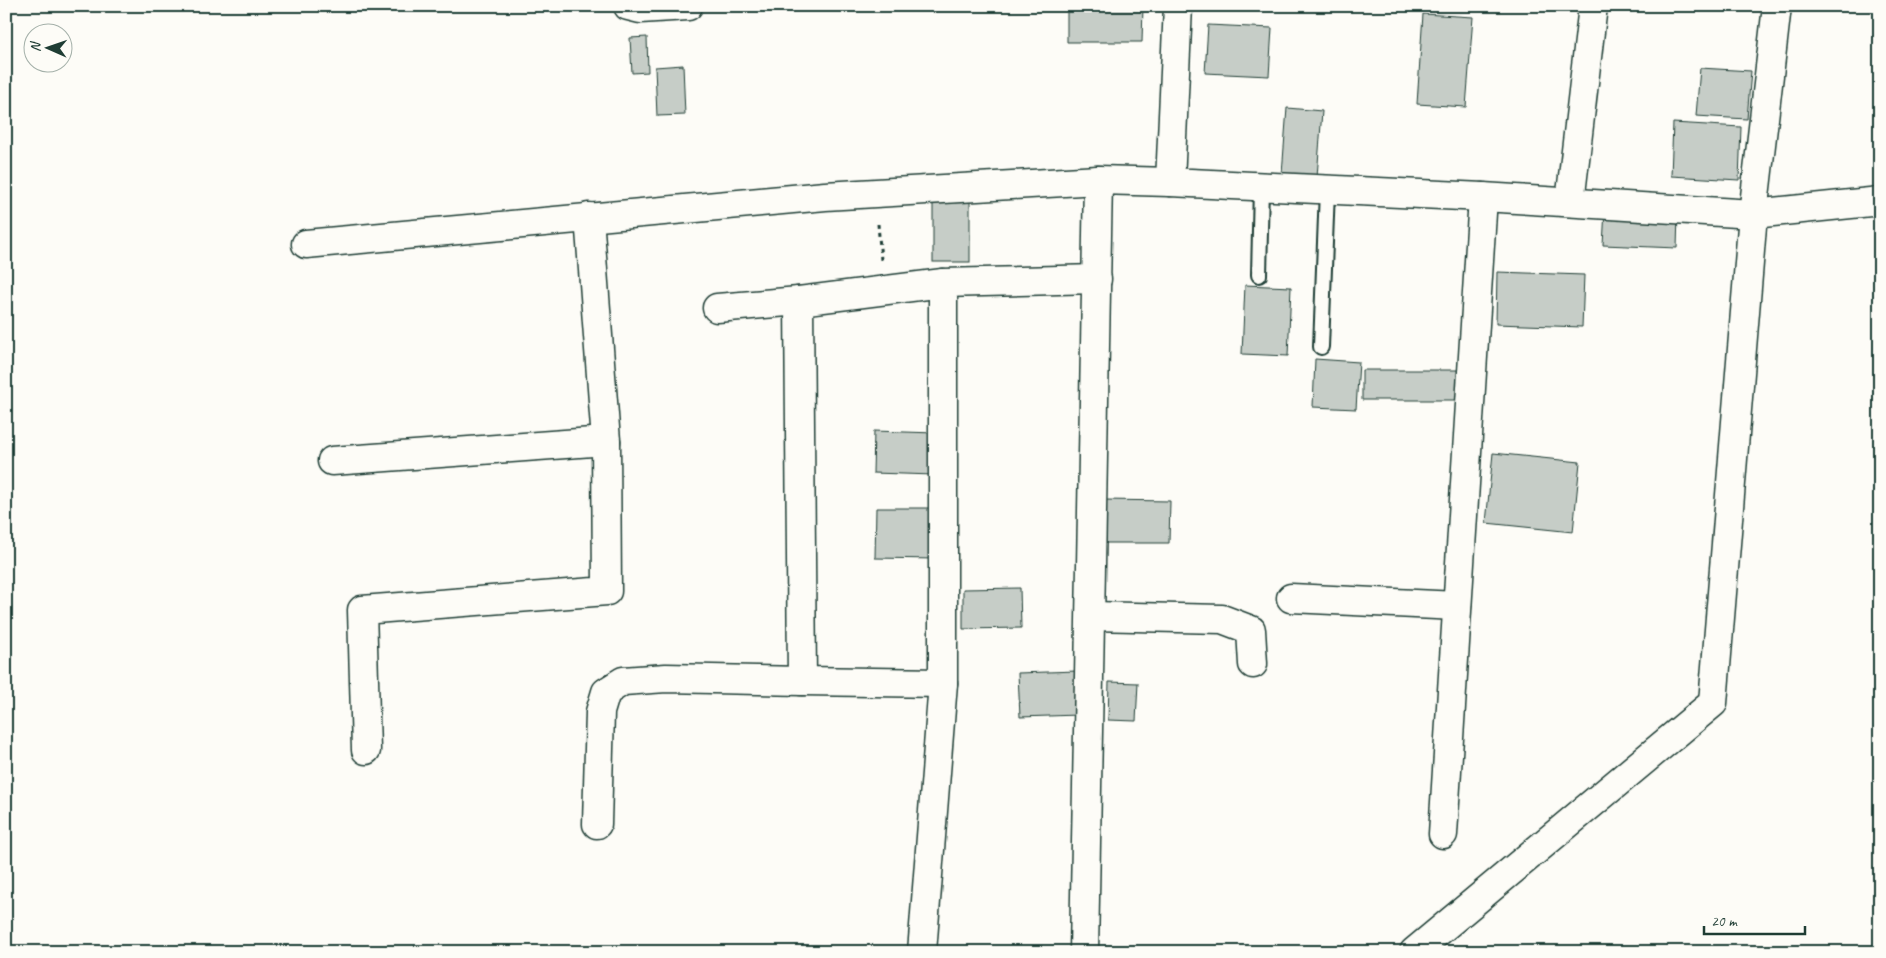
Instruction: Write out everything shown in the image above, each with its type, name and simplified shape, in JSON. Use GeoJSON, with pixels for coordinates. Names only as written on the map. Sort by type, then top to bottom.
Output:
{"type":"FeatureCollection","features":[{"type":"Feature","properties":{"kind":"street"},"geometry":{"type":"LineString","coordinates":[[628,6],[640,9],[688,6]]}},
{"type":"Feature","properties":{"kind":"street"},"geometry":{"type":"LineString","coordinates":[[1170,182],[1178,6]]}},
{"type":"Feature","properties":{"kind":"street"},"geometry":{"type":"LineString","coordinates":[[1570,202],[1593,6]]}},
{"type":"Feature","properties":{"kind":"street"},"geometry":{"type":"LineString","coordinates":[[1414,952],[1713,702],[1752,214],[1776,6]]}},
{"type":"Feature","properties":{"kind":"street"},"geometry":{"type":"LineString","coordinates":[[1084,952],[1098,180]]}},
{"type":"Feature","properties":{"kind":"street"},"geometry":{"type":"LineString","coordinates":[[306,244],[876,192],[1098,180],[1483,197],[1752,214],[1880,201]]}},
{"type":"Feature","properties":{"kind":"street"},"geometry":{"type":"LineString","coordinates":[[1443,834],[1483,197]]}},
{"type":"Feature","properties":{"kind":"street"},"geometry":{"type":"LineString","coordinates":[[366,750],[362,610],[607,591],[606,441],[589,218]]}},
{"type":"Feature","properties":{"kind":"street"},"geometry":{"type":"LineString","coordinates":[[717,308],[799,301],[943,283],[1097,280]]}},
{"type":"Feature","properties":{"kind":"street"},"geometry":{"type":"LineString","coordinates":[[922,952],[943,683],[943,283]]}},
{"type":"Feature","properties":{"kind":"street"},"geometry":{"type":"LineString","coordinates":[[799,301],[802,681]]}},
{"type":"Feature","properties":{"kind":"street"},"geometry":{"type":"LineString","coordinates":[[332,461],[606,441]]}},
{"type":"Feature","properties":{"kind":"street"},"geometry":{"type":"LineString","coordinates":[[1291,598],[1457,606]]}},
{"type":"Feature","properties":{"kind":"street"},"geometry":{"type":"LineString","coordinates":[[1090,616],[1222,619],[1251,630],[1253,664]]}},
{"type":"Feature","properties":{"kind":"street"},"geometry":{"type":"LineString","coordinates":[[597,824],[600,712],[606,692],[623,681],[666,678],[943,683]]}},
{"type":"Feature","properties":{"kind":"lane"},"geometry":{"type":"LineString","coordinates":[[1259,275],[1260,186]]}},
{"type":"Feature","properties":{"kind":"lane"},"geometry":{"type":"LineString","coordinates":[[1321,347],[1327,190]]}},
{"type":"Feature","properties":{"kind":"path"},"geometry":{"type":"LineString","coordinates":[[876,192],[883,291]]}},
{"type":"Feature","properties":{"kind":"building"},"geometry":{"type":"Polygon","coordinates":[[[1067,6],[1143,6],[1142,42],[1067,42],[1067,6]]]}},
{"type":"Feature","properties":{"kind":"building"},"geometry":{"type":"Polygon","coordinates":[[[1423,14],[1473,17],[1466,107],[1417,104],[1423,14]]]}},
{"type":"Feature","properties":{"kind":"building"},"geometry":{"type":"Polygon","coordinates":[[[1208,25],[1272,28],[1269,76],[1205,73],[1208,25]]]}},
{"type":"Feature","properties":{"kind":"building"},"geometry":{"type":"Polygon","coordinates":[[[647,37],[648,72],[632,73],[630,38],[647,37]]]}},
{"type":"Feature","properties":{"kind":"building"},"geometry":{"type":"Polygon","coordinates":[[[683,65],[685,115],[657,116],[655,67],[683,65]]]}},
{"type":"Feature","properties":{"kind":"building"},"geometry":{"type":"Polygon","coordinates":[[[1700,68],[1751,71],[1747,119],[1696,116],[1700,68]]]}},
{"type":"Feature","properties":{"kind":"building"},"geometry":{"type":"Polygon","coordinates":[[[1287,108],[1322,111],[1317,177],[1282,174],[1287,108]]]}},
{"type":"Feature","properties":{"kind":"building"},"geometry":{"type":"Polygon","coordinates":[[[1673,123],[1741,127],[1739,180],[1671,176],[1673,123]]]}},
{"type":"Feature","properties":{"kind":"building"},"geometry":{"type":"Polygon","coordinates":[[[933,200],[970,200],[970,262],[933,262],[933,200]]]}},
{"type":"Feature","properties":{"kind":"building"},"geometry":{"type":"Polygon","coordinates":[[[1605,210],[1678,214],[1677,248],[1603,245],[1605,210]]]}},
{"type":"Feature","properties":{"kind":"building"},"geometry":{"type":"Polygon","coordinates":[[[1497,272],[1584,275],[1582,327],[1496,324],[1497,272]]]}},
{"type":"Feature","properties":{"kind":"building"},"geometry":{"type":"Polygon","coordinates":[[[1245,285],[1291,287],[1288,356],[1242,354],[1245,285]]]}},
{"type":"Feature","properties":{"kind":"building"},"geometry":{"type":"Polygon","coordinates":[[[1315,359],[1359,362],[1356,409],[1313,407],[1315,359]]]}},
{"type":"Feature","properties":{"kind":"building"},"geometry":{"type":"Polygon","coordinates":[[[1362,370],[1459,370],[1458,400],[1362,400],[1362,370]]]}},
{"type":"Feature","properties":{"kind":"building"},"geometry":{"type":"Polygon","coordinates":[[[874,431],[935,433],[934,475],[873,473],[874,431]]]}},
{"type":"Feature","properties":{"kind":"building"},"geometry":{"type":"Polygon","coordinates":[[[1493,453],[1580,462],[1573,532],[1486,523],[1493,453]]]}},
{"type":"Feature","properties":{"kind":"building"},"geometry":{"type":"Polygon","coordinates":[[[1104,500],[1170,501],[1169,543],[1104,543],[1104,500]]]}},
{"type":"Feature","properties":{"kind":"building"},"geometry":{"type":"Polygon","coordinates":[[[876,508],[936,508],[935,559],[875,558],[876,508]]]}},
{"type":"Feature","properties":{"kind":"building"},"geometry":{"type":"Polygon","coordinates":[[[1020,588],[1021,628],[963,629],[963,589],[1020,588]]]}},
{"type":"Feature","properties":{"kind":"building"},"geometry":{"type":"Polygon","coordinates":[[[1077,671],[1078,715],[1020,717],[1018,673],[1077,671]]]}},
{"type":"Feature","properties":{"kind":"building"},"geometry":{"type":"Polygon","coordinates":[[[1109,682],[1138,683],[1136,721],[1108,720],[1109,682]]]}}]}
